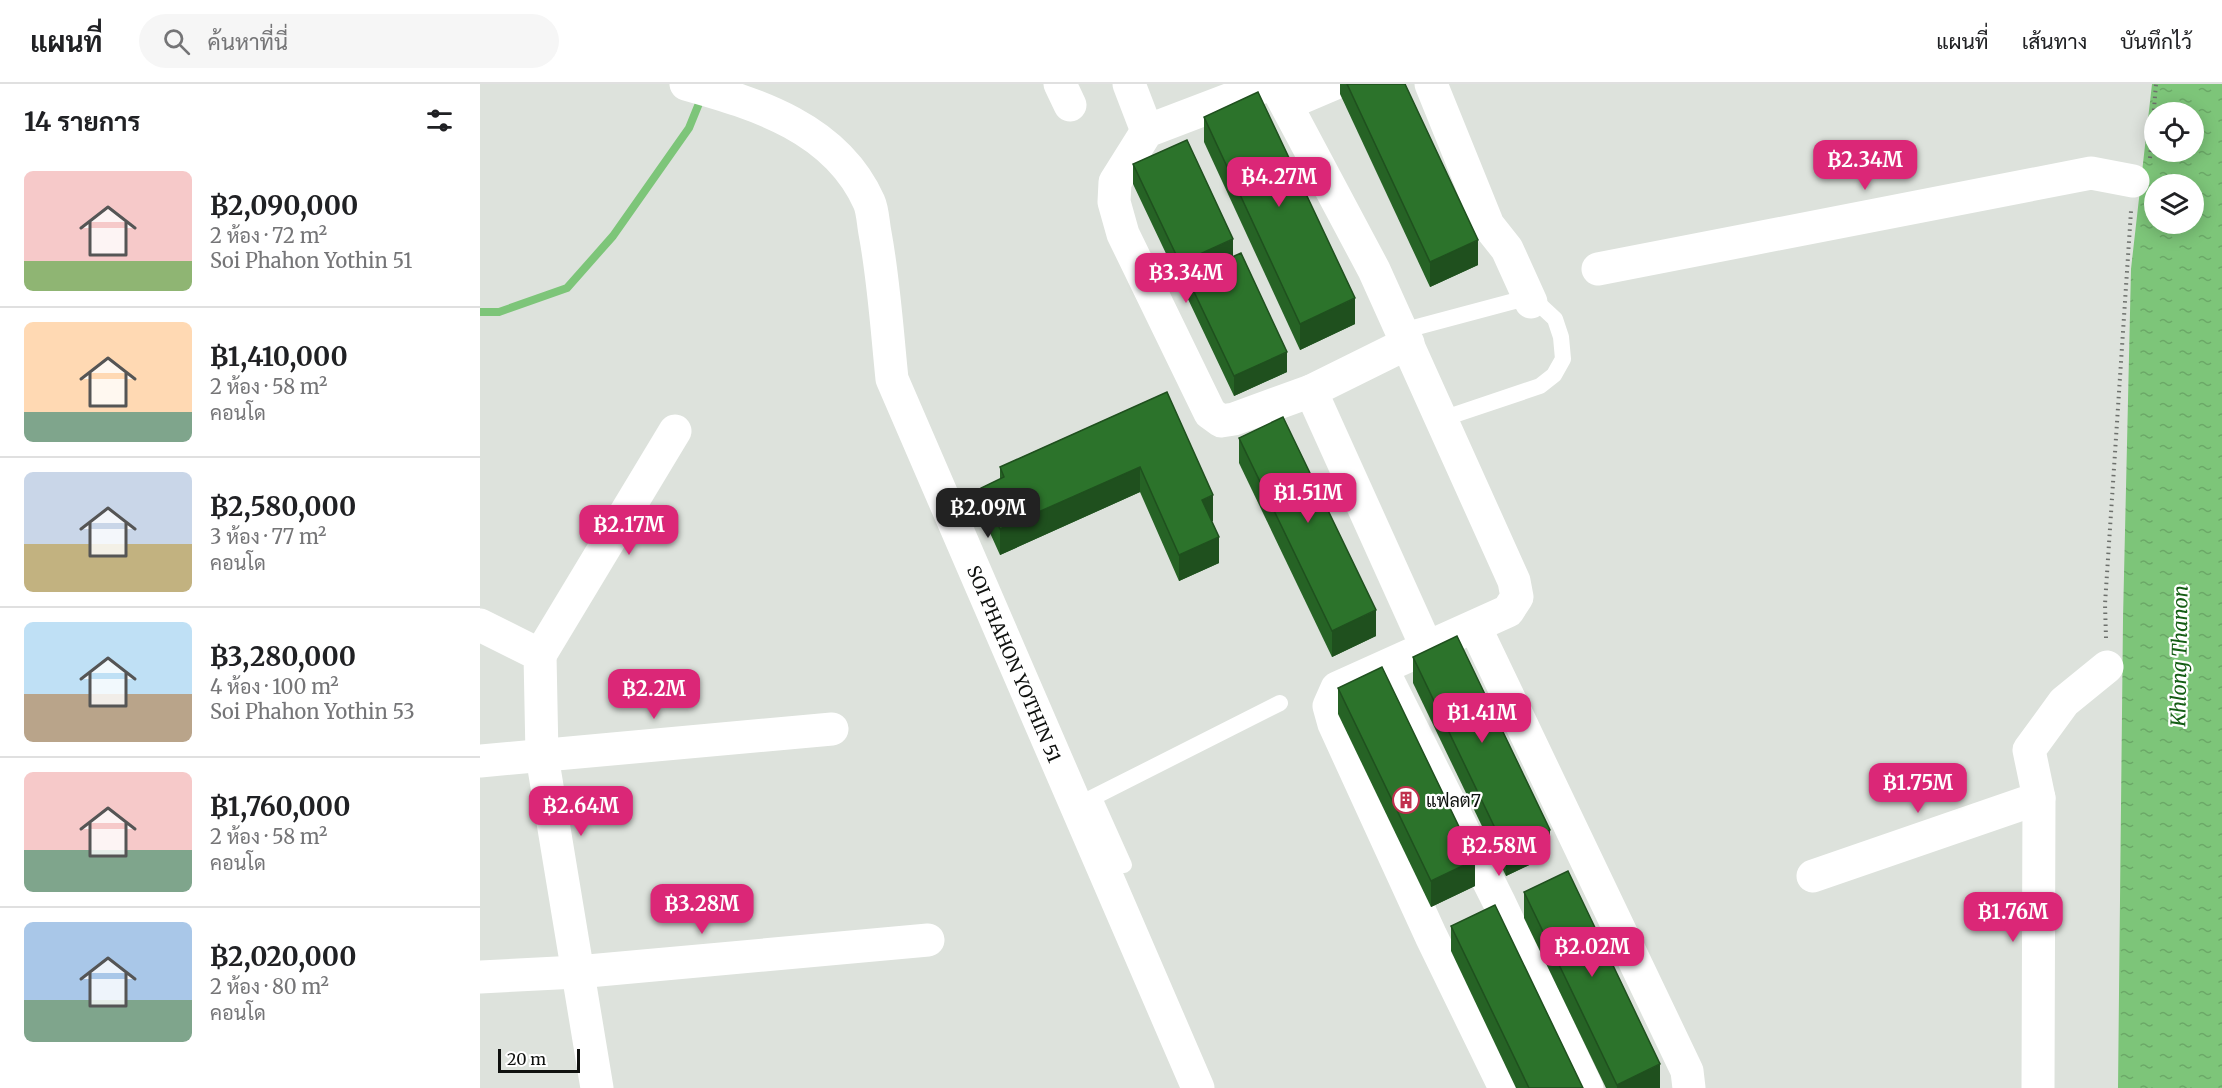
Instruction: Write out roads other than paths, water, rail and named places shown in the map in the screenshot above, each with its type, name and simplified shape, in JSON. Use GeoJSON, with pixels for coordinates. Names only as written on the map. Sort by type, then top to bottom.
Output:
{"type":"FeatureCollection","features":[{"type":"Feature","properties":{"kind":"street"},"geometry":{"type":"LineString","coordinates":[[1129,84],[1147,131]]}},
{"type":"Feature","properties":{"kind":"street"},"geometry":{"type":"LineString","coordinates":[[1333,84],[1277,91],[1147,131],[1115,182],[1114,202],[1123,234],[1210,413],[1221,421],[1234,419],[1311,391],[1405,337]]}},
{"type":"Feature","properties":{"kind":"street"},"geometry":{"type":"LineString","coordinates":[[1431,84],[1488,225],[1507,249],[1531,302]]}},
{"type":"Feature","properties":{"kind":"street","name":"SOI PHAHON YOTHIN 51"},"geometry":{"type":"LineString","coordinates":[[699,88],[782,116],[815,135],[851,172],[869,203],[880,258],[892,379],[1085,802],[1198,1088]]}},
{"type":"Feature","properties":{"kind":"street"},"geometry":{"type":"LineString","coordinates":[[1277,91],[1374,270],[1514,581],[1517,597],[1508,611],[1337,688],[1329,706],[1334,724],[1431,936],[1505,1088]]}},
{"type":"Feature","properties":{"kind":"street"},"geometry":{"type":"LineString","coordinates":[[1598,270],[2091,173],[2133,181]]}},
{"type":"Feature","properties":{"kind":"street"},"geometry":{"type":"LineString","coordinates":[[1311,391],[1427,648]]}},
{"type":"Feature","properties":{"kind":"street"},"geometry":{"type":"LineString","coordinates":[[597,1088],[542,756],[540,655],[675,431]]}},
{"type":"Feature","properties":{"kind":"street"},"geometry":{"type":"LineString","coordinates":[[480,625],[540,655]]}},
{"type":"Feature","properties":{"kind":"street"},"geometry":{"type":"LineString","coordinates":[[1475,627],[1687,1071],[1689,1088]]}},
{"type":"Feature","properties":{"kind":"street"},"geometry":{"type":"LineString","coordinates":[[2038,1088],[2039,798],[2029,750],[2064,702],[2107,666]]}},
{"type":"Feature","properties":{"kind":"street"},"geometry":{"type":"LineString","coordinates":[[1382,669],[1500,904],[1587,1088]]}},
{"type":"Feature","properties":{"kind":"street"},"geometry":{"type":"LineString","coordinates":[[480,761],[832,729]]}},
{"type":"Feature","properties":{"kind":"street"},"geometry":{"type":"LineString","coordinates":[[1813,876],[2039,798]]}},
{"type":"Feature","properties":{"kind":"street"},"geometry":{"type":"LineString","coordinates":[[1559,877],[1588,863]]}},
{"type":"Feature","properties":{"kind":"street"},"geometry":{"type":"LineString","coordinates":[[1431,936],[1530,891]]}},
{"type":"Feature","properties":{"kind":"street"},"geometry":{"type":"LineString","coordinates":[[480,977],[577,972],[928,940]]}},
{"type":"Feature","properties":{"kind":"lane"},"geometry":{"type":"LineString","coordinates":[[1405,337],[1522,299],[1542,306],[1555,319],[1561,337],[1563,359],[1554,375],[1540,386],[1442,419]]}},
{"type":"Feature","properties":{"kind":"lane"},"geometry":{"type":"LineString","coordinates":[[1124,865],[1085,802],[1280,703]]}},
{"type":"Feature","properties":{"kind":"water","name":"Khlong Thanon"},"geometry":{"type":"Polygon","coordinates":[[[2152,84],[2222,84],[2222,1088],[2118,1088],[2123,619],[2131,269],[2144,154],[2144,162],[2204,162],[2204,102],[2150,102],[2152,84]]]}},
{"type":"Feature","properties":{"kind":"waterway"},"geometry":{"type":"LineString","coordinates":[[480,312],[499,312],[567,288],[613,236],[689,128],[702,96]]}},
{"type":"Feature","properties":{"kind":"place","name":"แฟลต7"},"geometry":{"type":"Point","coordinates":[1406,800]}}]}
